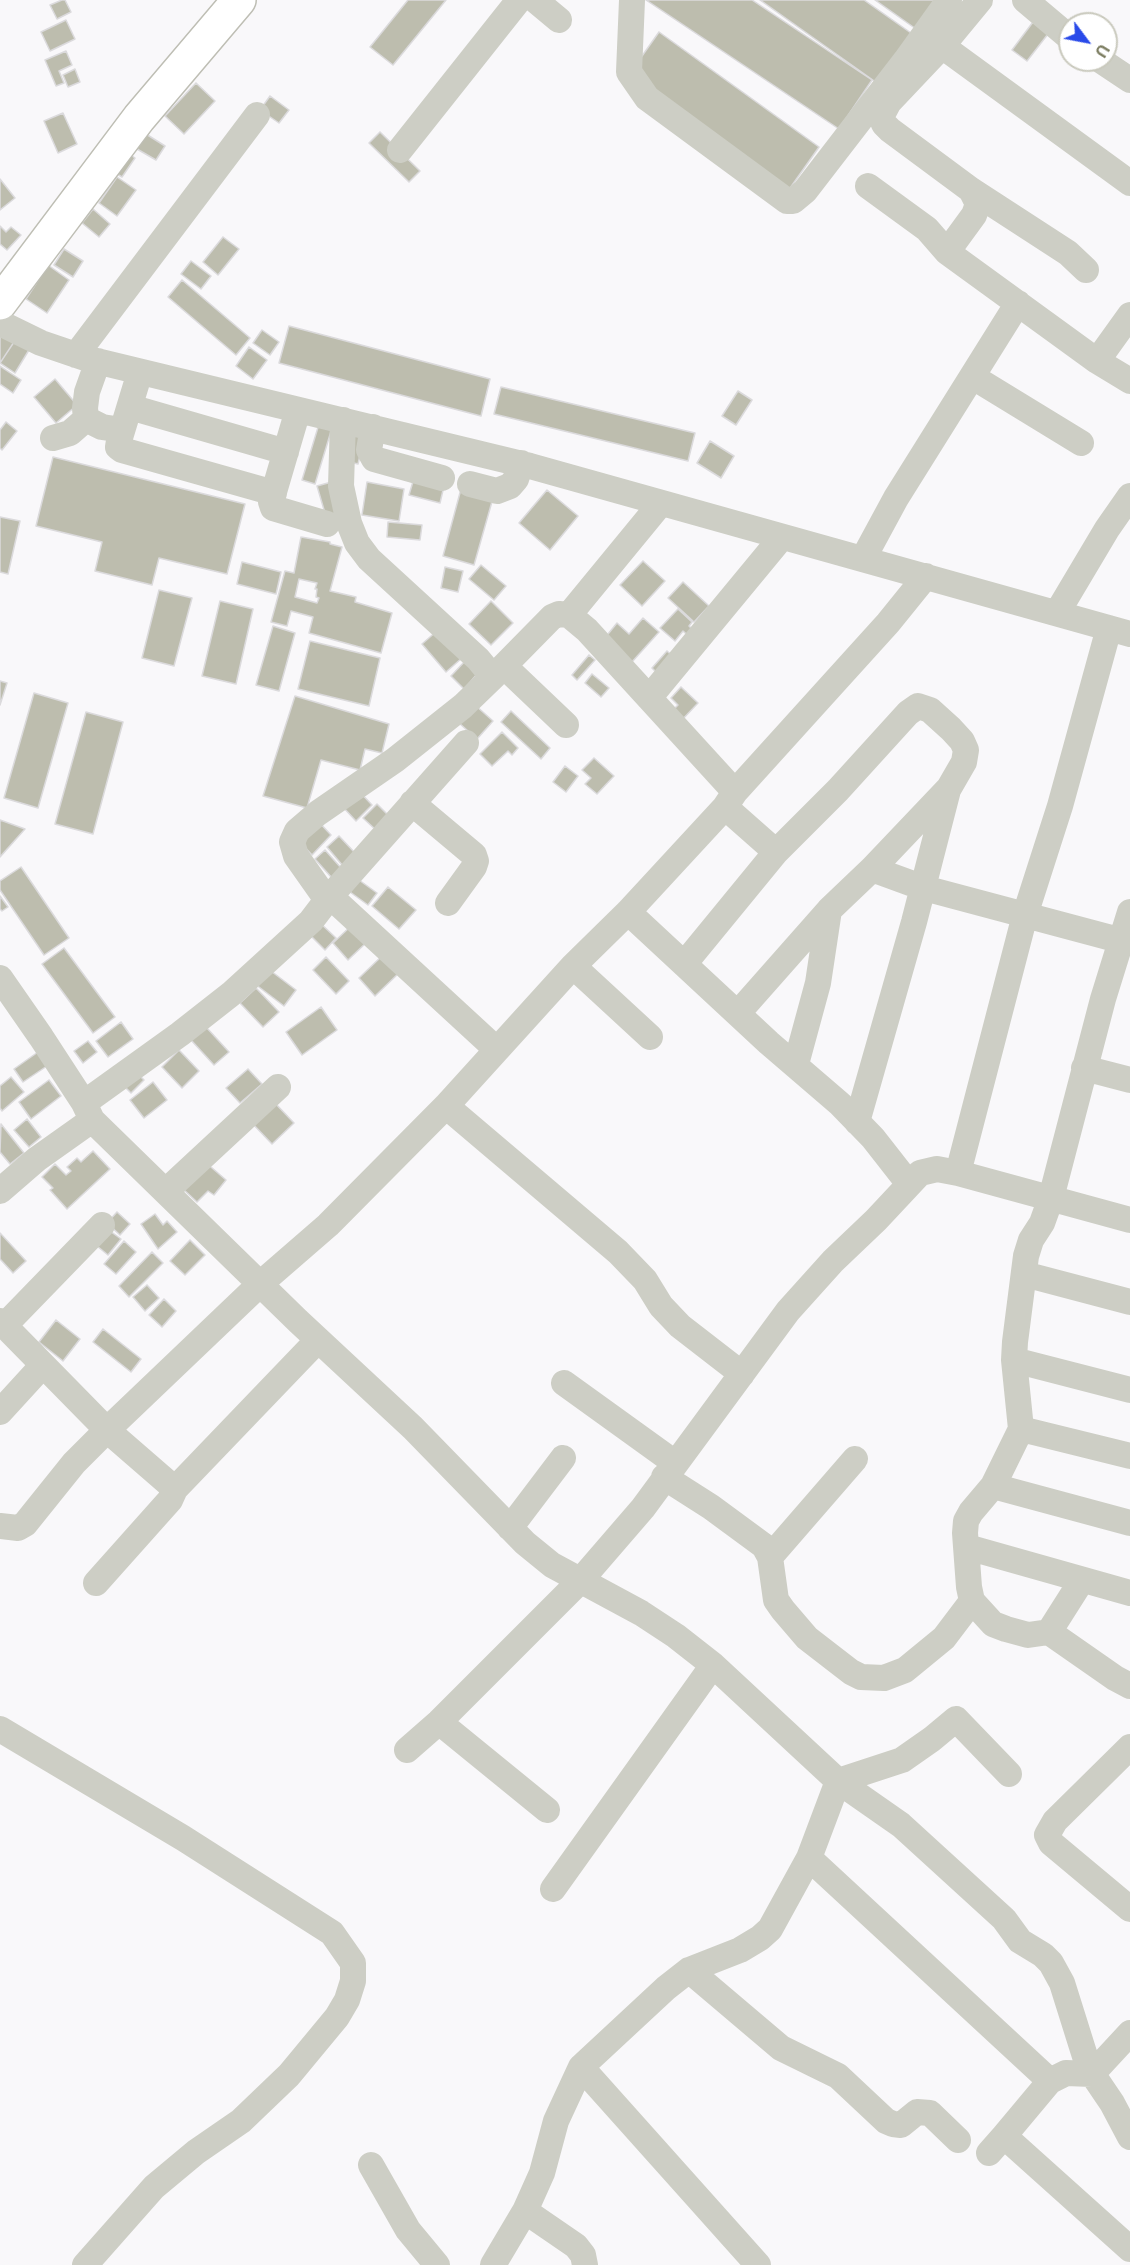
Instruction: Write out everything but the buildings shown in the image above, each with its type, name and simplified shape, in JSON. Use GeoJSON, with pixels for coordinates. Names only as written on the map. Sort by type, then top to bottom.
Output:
{"type":"FeatureCollection","features":[{"type":"Feature","properties":{"kind":"main road"},"geometry":{"type":"LineString","coordinates":[[0,303],[132,127],[239,0]]}},
{"type":"Feature","properties":{"kind":"street"},"geometry":{"type":"LineString","coordinates":[[400,150],[519,0]]}},
{"type":"Feature","properties":{"kind":"street"},"geometry":{"type":"LineString","coordinates":[[535,0],[559,20]]}},
{"type":"Feature","properties":{"kind":"street"},"geometry":{"type":"LineString","coordinates":[[632,0],[629,72],[647,98],[787,201],[793,201],[805,191],[949,0]]}},
{"type":"Feature","properties":{"kind":"street"},"geometry":{"type":"LineString","coordinates":[[980,0],[942,46],[889,102],[881,117],[890,130],[971,190],[1068,254],[1086,270]]}},
{"type":"Feature","properties":{"kind":"street"},"geometry":{"type":"LineString","coordinates":[[1025,0],[1058,28]]}},
{"type":"Feature","properties":{"kind":"street"},"geometry":{"type":"LineString","coordinates":[[942,46],[1130,183]]}},
{"type":"Feature","properties":{"kind":"street"},"geometry":{"type":"LineString","coordinates":[[86,419],[87,358],[257,115]]}},
{"type":"Feature","properties":{"kind":"street"},"geometry":{"type":"LineString","coordinates":[[868,186],[927,229],[947,252],[1097,361],[1130,381]]}},
{"type":"Feature","properties":{"kind":"street"},"geometry":{"type":"LineString","coordinates":[[947,252],[974,215],[978,204],[971,190]]}},
{"type":"Feature","properties":{"kind":"street"},"geometry":{"type":"LineString","coordinates":[[863,559],[896,498],[1018,303]]}},
{"type":"Feature","properties":{"kind":"street"},"geometry":{"type":"LineString","coordinates":[[1097,361],[1130,315]]}},
{"type":"Feature","properties":{"kind":"street"},"geometry":{"type":"LineString","coordinates":[[0,323],[41,343],[87,358],[521,463],[1119,631],[1025,915],[958,1173]]}},
{"type":"Feature","properties":{"kind":"street"},"geometry":{"type":"LineString","coordinates":[[140,372],[118,447],[274,493]]}},
{"type":"Feature","properties":{"kind":"street"},"geometry":{"type":"LineString","coordinates":[[973,377],[1081,443]]}},
{"type":"Feature","properties":{"kind":"street"},"geometry":{"type":"LineString","coordinates":[[298,410],[271,502],[273,508],[327,524]]}},
{"type":"Feature","properties":{"kind":"street"},"geometry":{"type":"LineString","coordinates":[[86,419],[102,427],[126,419],[286,452]]}},
{"type":"Feature","properties":{"kind":"street"},"geometry":{"type":"LineString","coordinates":[[53,438],[70,433],[86,419]]}},
{"type":"Feature","properties":{"kind":"street"},"geometry":{"type":"LineString","coordinates":[[343,420],[341,486],[349,522],[357,543],[369,559],[478,659],[498,671],[566,725]]}},
{"type":"Feature","properties":{"kind":"street"},"geometry":{"type":"LineString","coordinates":[[373,427],[369,450],[374,459],[442,478]]}},
{"type":"Feature","properties":{"kind":"street"},"geometry":{"type":"LineString","coordinates":[[470,484],[497,491],[510,486],[516,479],[521,463]]}},
{"type":"Feature","properties":{"kind":"street"},"geometry":{"type":"LineString","coordinates":[[1057,613],[1107,529],[1130,496]]}},
{"type":"Feature","properties":{"kind":"street"},"geometry":{"type":"LineString","coordinates":[[569,615],[661,503]]}},
{"type":"Feature","properties":{"kind":"street"},"geometry":{"type":"LineString","coordinates":[[649,698],[782,537]]}},
{"type":"Feature","properties":{"kind":"street"},"geometry":{"type":"LineString","coordinates":[[0,1526],[18,1528],[25,1524],[74,1463],[107,1430],[260,1284],[328,1225],[446,1106],[573,966],[628,912],[730,800],[866,648],[926,576]]}},
{"type":"Feature","properties":{"kind":"street"},"geometry":{"type":"LineString","coordinates":[[496,1049],[329,899],[296,856],[292,842],[297,831],[318,813],[455,713],[552,617],[559,614],[569,615],[587,630],[649,698],[730,800],[776,852]]}},
{"type":"Feature","properties":{"kind":"street"},"geometry":{"type":"LineString","coordinates":[[685,963],[776,852],[838,790],[908,713],[918,706],[930,710],[951,729],[962,741],[966,750],[964,762],[949,788],[872,869],[829,910],[738,1013]]}},
{"type":"Feature","properties":{"kind":"street"},"geometry":{"type":"LineString","coordinates":[[0,1191],[88,1112],[231,994],[311,921],[466,743]]}},
{"type":"Feature","properties":{"kind":"street"},"geometry":{"type":"LineString","coordinates":[[857,1122],[924,888],[949,788]]}},
{"type":"Feature","properties":{"kind":"street"},"geometry":{"type":"LineString","coordinates":[[412,803],[474,855],[476,861],[474,867],[448,903]]}},
{"type":"Feature","properties":{"kind":"street"},"geometry":{"type":"LineString","coordinates":[[872,869],[924,888],[1126,942]]}},
{"type":"Feature","properties":{"kind":"street"},"geometry":{"type":"LineString","coordinates":[[796,1064],[818,983],[829,910]]}},
{"type":"Feature","properties":{"kind":"street"},"geometry":{"type":"LineString","coordinates":[[628,912],[857,1122],[873,1138],[909,1184]]}},
{"type":"Feature","properties":{"kind":"street"},"geometry":{"type":"LineString","coordinates":[[1130,912],[1126,942],[1084,1068],[1051,1198],[1042,1223],[1031,1240],[1024,1274],[1014,1360],[1021,1429],[993,1486],[976,1503],[966,1521],[965,1533],[972,1601],[986,1618],[1006,1629],[1028,1635],[1049,1632],[1130,1686]]}},
{"type":"Feature","properties":{"kind":"street"},"geometry":{"type":"LineString","coordinates":[[573,966],[651,1037]]}},
{"type":"Feature","properties":{"kind":"street"},"geometry":{"type":"LineString","coordinates":[[0,978],[88,1112],[260,1284],[413,1428],[537,1555],[641,1613],[676,1636],[713,1665],[838,1781],[901,1825],[1004,1919],[1020,1941],[1043,1955],[1051,1963],[1062,1983],[1092,2074],[1112,2103],[1130,2137]]}},
{"type":"Feature","properties":{"kind":"street"},"geometry":{"type":"LineString","coordinates":[[1084,1068],[1130,1080]]}},
{"type":"Feature","properties":{"kind":"street"},"geometry":{"type":"LineString","coordinates":[[166,1191],[278,1087]]}},
{"type":"Feature","properties":{"kind":"street"},"geometry":{"type":"LineString","coordinates":[[446,1106],[618,1251],[645,1280],[662,1306],[680,1326],[742,1374]]}},
{"type":"Feature","properties":{"kind":"street"},"geometry":{"type":"LineString","coordinates":[[406,1750],[439,1722],[580,1581],[643,1508],[810,1285],[920,1173],[937,1169],[958,1173],[1130,1220]]}},
{"type":"Feature","properties":{"kind":"street"},"geometry":{"type":"LineString","coordinates":[[102,1225],[3,1323],[107,1430],[175,1489]]}},
{"type":"Feature","properties":{"kind":"street"},"geometry":{"type":"LineString","coordinates":[[1024,1274],[1130,1302]]}},
{"type":"Feature","properties":{"kind":"street"},"geometry":{"type":"LineString","coordinates":[[96,1583],[170,1500],[175,1489],[318,1340]]}},
{"type":"Feature","properties":{"kind":"street"},"geometry":{"type":"LineString","coordinates":[[1014,1360],[1130,1390]]}},
{"type":"Feature","properties":{"kind":"street"},"geometry":{"type":"LineString","coordinates":[[0,1412],[43,1365]]}},
{"type":"Feature","properties":{"kind":"street"},"geometry":{"type":"LineString","coordinates":[[564,1383],[764,1546],[770,1557],[777,1600],[783,1610],[807,1638],[851,1672],[861,1677],[884,1678],[905,1670],[944,1638],[972,1601]]}},
{"type":"Feature","properties":{"kind":"street"},"geometry":{"type":"LineString","coordinates":[[1021,1429],[1130,1456]]}},
{"type":"Feature","properties":{"kind":"street"},"geometry":{"type":"LineString","coordinates":[[510,1528],[563,1458]]}},
{"type":"Feature","properties":{"kind":"street"},"geometry":{"type":"LineString","coordinates":[[770,1557],[855,1459]]}},
{"type":"Feature","properties":{"kind":"street"},"geometry":{"type":"LineString","coordinates":[[993,1486],[1130,1523]]}},
{"type":"Feature","properties":{"kind":"street"},"geometry":{"type":"LineString","coordinates":[[967,1547],[1130,1593]]}},
{"type":"Feature","properties":{"kind":"street"},"geometry":{"type":"LineString","coordinates":[[1049,1632],[1082,1580]]}},
{"type":"Feature","properties":{"kind":"street"},"geometry":{"type":"LineString","coordinates":[[553,1889],[713,1665]]}},
{"type":"Feature","properties":{"kind":"street"},"geometry":{"type":"LineString","coordinates":[[838,1781],[902,1760],[956,1719],[1009,1774]]}},
{"type":"Feature","properties":{"kind":"street"},"geometry":{"type":"LineString","coordinates":[[439,1722],[547,1810]]}},
{"type":"Feature","properties":{"kind":"street"},"geometry":{"type":"LineString","coordinates":[[0,1729],[183,1838],[332,1933],[353,1963],[353,1981],[347,2000],[337,2017],[289,2075],[241,2121],[196,2152],[154,2187],[85,2265]]}},
{"type":"Feature","properties":{"kind":"street"},"geometry":{"type":"LineString","coordinates":[[1130,1747],[1055,1821],[1047,1834],[1051,1843],[1130,1909]]}},
{"type":"Feature","properties":{"kind":"street"},"geometry":{"type":"LineString","coordinates":[[493,2265],[525,2211],[542,2173],[556,2121],[581,2067],[666,1988],[689,1970],[740,1950],[765,1933],[781,1912],[809,1858],[838,1781]]}},
{"type":"Feature","properties":{"kind":"street"},"geometry":{"type":"LineString","coordinates":[[809,1858],[1050,2081]]}},
{"type":"Feature","properties":{"kind":"street"},"geometry":{"type":"LineString","coordinates":[[689,1970],[781,2048],[838,2076],[886,2121],[901,2125],[917,2112],[930,2113],[957,2140]]}},
{"type":"Feature","properties":{"kind":"street"},"geometry":{"type":"LineString","coordinates":[[1130,2033],[1092,2074],[1066,2073],[1050,2081],[996,2144],[1130,2249]]}},
{"type":"Feature","properties":{"kind":"street"},"geometry":{"type":"LineString","coordinates":[[581,2067],[758,2265]]}},
{"type":"Feature","properties":{"kind":"street"},"geometry":{"type":"LineString","coordinates":[[371,2165],[408,2230],[437,2265]]}},
{"type":"Feature","properties":{"kind":"street"},"geometry":{"type":"LineString","coordinates":[[525,2211],[576,2246],[583,2255],[585,2265]]}}]}
